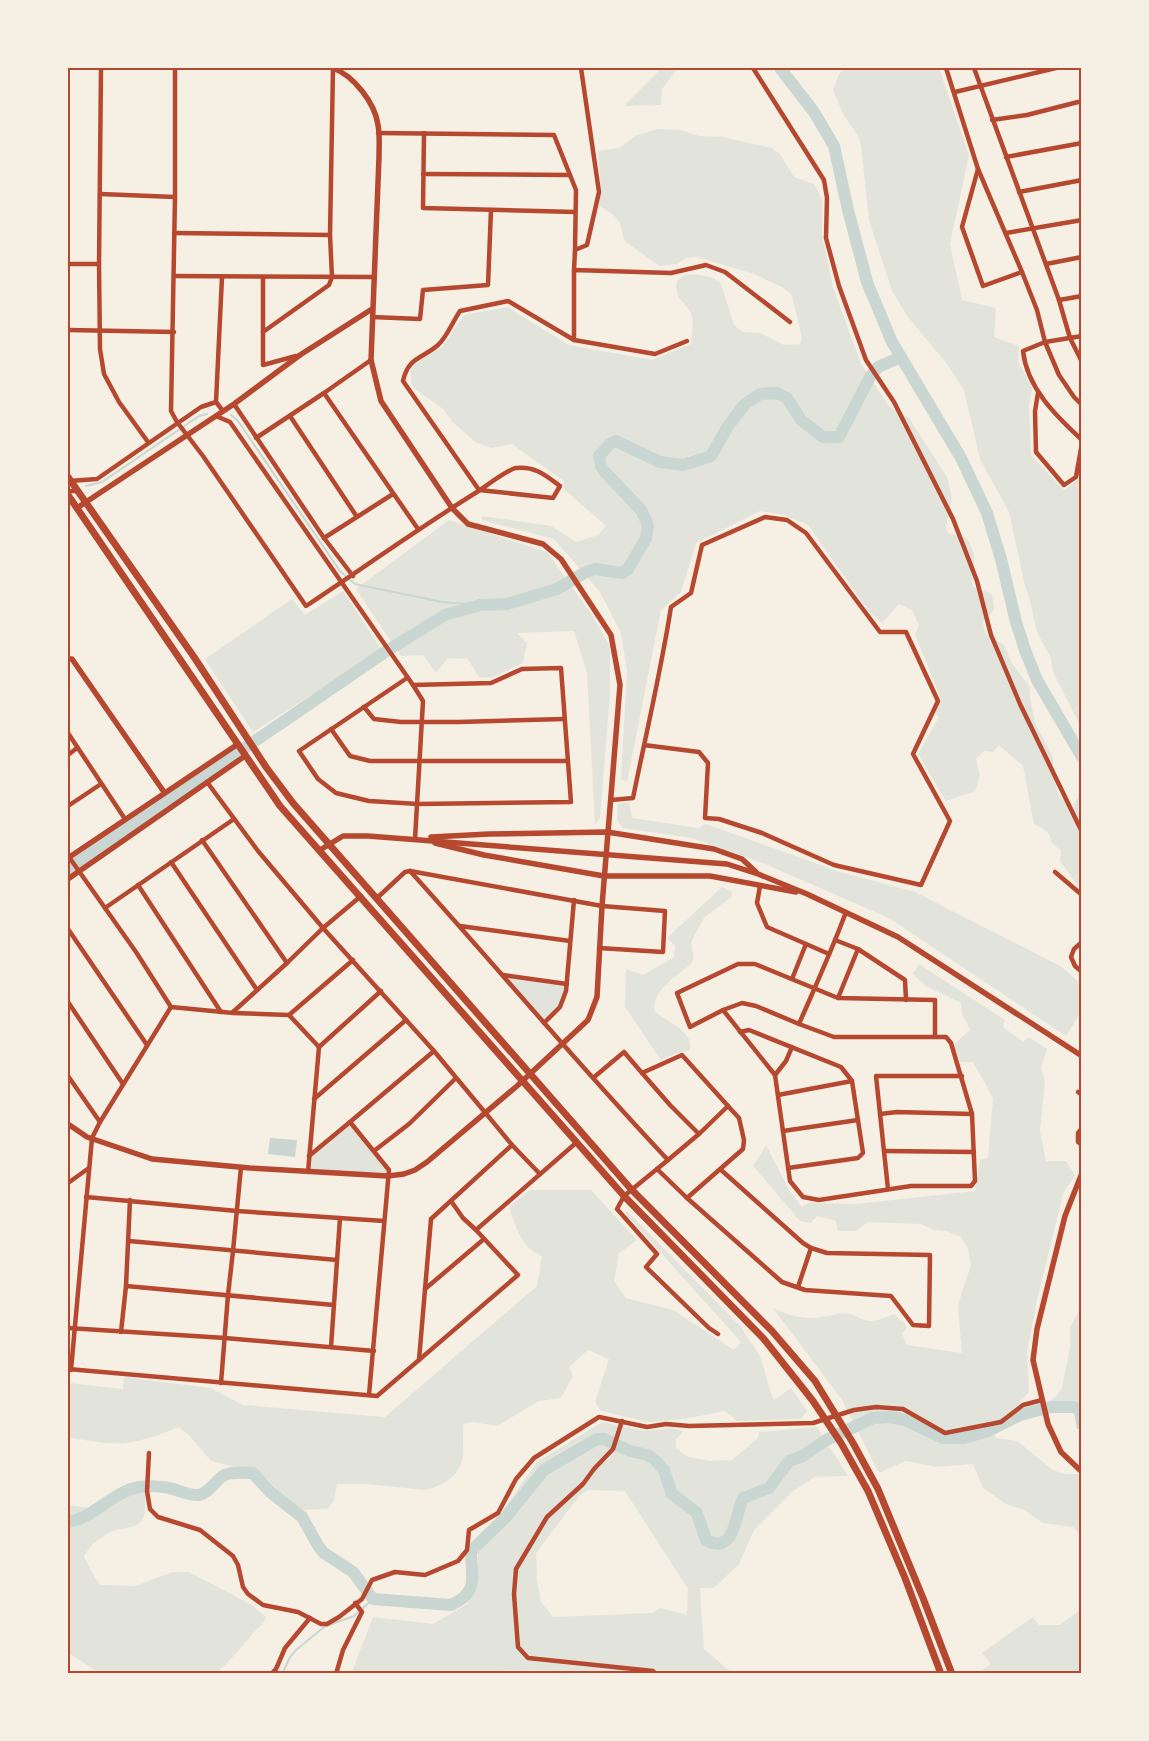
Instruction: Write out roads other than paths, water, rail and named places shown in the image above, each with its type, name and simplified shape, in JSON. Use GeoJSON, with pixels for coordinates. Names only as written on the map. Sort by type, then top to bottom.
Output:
{"type":"FeatureCollection","features":[{"type":"Feature","properties":{"kind":"main road"},"geometry":{"type":"LineString","coordinates":[[68,480],[86,502],[194,657],[246,737],[293,803],[631,1190],[772,1331],[815,1382],[853,1443],[878,1489],[952,1674]]}},
{"type":"Feature","properties":{"kind":"main road"},"geometry":{"type":"LineString","coordinates":[[68,493],[280,806],[624,1196],[763,1338],[813,1400],[841,1443],[868,1491],[905,1578],[941,1674]]}},
{"type":"Feature","properties":{"kind":"street"},"geometry":{"type":"LineString","coordinates":[[101,68],[100,349],[104,374],[119,402],[148,442]]}},
{"type":"Feature","properties":{"kind":"street"},"geometry":{"type":"LineString","coordinates":[[175,68],[174,332],[171,411],[306,606],[418,529],[452,507],[479,490],[514,468],[536,469],[560,486],[553,498],[479,490],[403,381],[406,370],[412,362],[439,344],[460,311],[508,300],[574,340],[655,354],[687,342]]}},
{"type":"Feature","properties":{"kind":"street"},"geometry":{"type":"LineString","coordinates":[[68,1124],[87,1137],[152,1159],[308,1172],[388,1176],[404,1174],[415,1170],[522,1081],[562,1045],[588,1020],[597,997],[607,832],[620,685],[612,636],[561,559],[543,544],[468,524],[452,507],[381,401],[371,360],[379,157],[378,124],[366,95],[342,71],[333,68],[330,235],[332,277],[329,285],[263,332]]}},
{"type":"Feature","properties":{"kind":"street"},"geometry":{"type":"LineString","coordinates":[[753,68],[824,180],[827,198],[826,238],[839,286],[866,360],[894,402],[953,519],[977,581],[991,634],[1020,704],[1082,832]]}},
{"type":"Feature","properties":{"kind":"street"},"geometry":{"type":"LineString","coordinates":[[946,68],[978,169],[1037,310],[1045,342],[1060,375],[1074,397],[1082,405]]}},
{"type":"Feature","properties":{"kind":"street"},"geometry":{"type":"LineString","coordinates":[[974,68],[1059,300],[1070,338],[1082,362]]}},
{"type":"Feature","properties":{"kind":"street"},"geometry":{"type":"LineString","coordinates":[[955,92],[1056,68]]}},
{"type":"Feature","properties":{"kind":"street"},"geometry":{"type":"LineString","coordinates":[[575,250],[587,245],[599,192],[582,69]]}},
{"type":"Feature","properties":{"kind":"street"},"geometry":{"type":"LineString","coordinates":[[992,120],[1027,115],[1082,101]]}},
{"type":"Feature","properties":{"kind":"street"},"geometry":{"type":"LineString","coordinates":[[378,133],[554,135],[576,190],[574,340]]}},
{"type":"Feature","properties":{"kind":"street"},"geometry":{"type":"LineString","coordinates":[[424,133],[423,208],[575,212]]}},
{"type":"Feature","properties":{"kind":"street"},"geometry":{"type":"LineString","coordinates":[[1006,157],[1082,143]]}},
{"type":"Feature","properties":{"kind":"street"},"geometry":{"type":"LineString","coordinates":[[978,169],[962,227],[983,286],[1022,272]]}},
{"type":"Feature","properties":{"kind":"street"},"geometry":{"type":"LineString","coordinates":[[423,174],[570,176]]}},
{"type":"Feature","properties":{"kind":"street"},"geometry":{"type":"LineString","coordinates":[[1019,192],[1082,180]]}},
{"type":"Feature","properties":{"kind":"street"},"geometry":{"type":"LineString","coordinates":[[100,194],[175,197]]}},
{"type":"Feature","properties":{"kind":"street"},"geometry":{"type":"LineString","coordinates":[[372,317],[420,319],[423,290],[488,285],[491,210]]}},
{"type":"Feature","properties":{"kind":"street"},"geometry":{"type":"LineString","coordinates":[[1006,233],[1082,220]]}},
{"type":"Feature","properties":{"kind":"street"},"geometry":{"type":"LineString","coordinates":[[174,232],[330,235]]}},
{"type":"Feature","properties":{"kind":"street"},"geometry":{"type":"LineString","coordinates":[[1046,264],[1082,257]]}},
{"type":"Feature","properties":{"kind":"street"},"geometry":{"type":"LineString","coordinates":[[68,264],[99,264]]}},
{"type":"Feature","properties":{"kind":"street"},"geometry":{"type":"LineString","coordinates":[[574,270],[671,274],[706,266],[725,272],[790,322]]}},
{"type":"Feature","properties":{"kind":"street"},"geometry":{"type":"LineString","coordinates":[[174,276],[375,277]]}},
{"type":"Feature","properties":{"kind":"street"},"geometry":{"type":"LineString","coordinates":[[222,277],[216,402],[223,411]]}},
{"type":"Feature","properties":{"kind":"street"},"geometry":{"type":"LineString","coordinates":[[263,277],[263,365],[300,355]]}},
{"type":"Feature","properties":{"kind":"street"},"geometry":{"type":"LineString","coordinates":[[1059,300],[1082,296]]}},
{"type":"Feature","properties":{"kind":"street"},"geometry":{"type":"LineString","coordinates":[[77,508],[186,433],[234,404],[300,355],[372,309]]}},
{"type":"Feature","properties":{"kind":"street"},"geometry":{"type":"LineString","coordinates":[[68,330],[174,332]]}},
{"type":"Feature","properties":{"kind":"street"},"geometry":{"type":"LineString","coordinates":[[1038,393],[1035,411],[1036,452],[1064,485],[1076,477],[1082,442],[1058,419],[1038,393],[1024,360],[1023,351],[1045,342],[1082,336]]}},
{"type":"Feature","properties":{"kind":"street"},"geometry":{"type":"LineString","coordinates":[[256,438],[371,360]]}},
{"type":"Feature","properties":{"kind":"street"},"geometry":{"type":"LineString","coordinates":[[324,393],[418,529]]}},
{"type":"Feature","properties":{"kind":"street"},"geometry":{"type":"LineString","coordinates":[[68,480],[97,479],[201,407],[216,402]]}},
{"type":"Feature","properties":{"kind":"street"},"geometry":{"type":"LineString","coordinates":[[234,404],[324,538],[407,678],[423,701],[417,839]]}},
{"type":"Feature","properties":{"kind":"street"},"geometry":{"type":"LineString","coordinates":[[216,416],[230,422],[347,579]]}},
{"type":"Feature","properties":{"kind":"street"},"geometry":{"type":"LineString","coordinates":[[290,416],[358,516]]}},
{"type":"Feature","properties":{"kind":"street"},"geometry":{"type":"LineString","coordinates":[[68,493],[78,491]]}},
{"type":"Feature","properties":{"kind":"street"},"geometry":{"type":"LineString","coordinates":[[324,538],[393,494]]}},
{"type":"Feature","properties":{"kind":"street"},"geometry":{"type":"LineString","coordinates":[[611,800],[633,798],[644,745],[664,652],[671,608],[690,594],[702,544],[766,516],[787,520],[806,533],[880,632],[906,632],[938,701],[913,754],[950,820],[921,885],[834,865],[762,833],[719,819],[705,818],[708,763],[699,752],[644,745]]}},
{"type":"Feature","properties":{"kind":"street"},"geometry":{"type":"LineString","coordinates":[[68,658],[72,659],[164,792]]}},
{"type":"Feature","properties":{"kind":"street"},"geometry":{"type":"LineString","coordinates":[[407,678],[299,752],[318,779],[336,793],[368,801],[418,804],[571,802],[561,668],[522,669],[491,683],[413,685]]}},
{"type":"Feature","properties":{"kind":"street"},"geometry":{"type":"LineString","coordinates":[[364,706],[374,720],[421,722],[564,719]]}},
{"type":"Feature","properties":{"kind":"street"},"geometry":{"type":"LineString","coordinates":[[331,729],[350,756],[370,761],[568,761]]}},
{"type":"Feature","properties":{"kind":"street"},"geometry":{"type":"LineString","coordinates":[[68,733],[125,819]]}},
{"type":"Feature","properties":{"kind":"street"},"geometry":{"type":"LineString","coordinates":[[171,1007],[136,952],[68,857],[238,744]]}},
{"type":"Feature","properties":{"kind":"street"},"geometry":{"type":"LineString","coordinates":[[68,754],[77,748]]}},
{"type":"Feature","properties":{"kind":"street"},"geometry":{"type":"LineString","coordinates":[[68,879],[245,756]]}},
{"type":"Feature","properties":{"kind":"street"},"geometry":{"type":"LineString","coordinates":[[207,782],[258,851],[323,928],[434,1051],[455,1079],[512,1145],[540,1174]]}},
{"type":"Feature","properties":{"kind":"street"},"geometry":{"type":"LineString","coordinates":[[68,806],[101,784]]}},
{"type":"Feature","properties":{"kind":"street"},"geometry":{"type":"LineString","coordinates":[[105,908],[234,819]]}},
{"type":"Feature","properties":{"kind":"street"},"geometry":{"type":"LineString","coordinates":[[417,839],[489,834],[607,832],[714,849],[742,859],[758,874]]}},
{"type":"Feature","properties":{"kind":"street"},"geometry":{"type":"LineString","coordinates":[[320,850],[343,836],[368,836],[727,864],[758,874],[807,894],[898,937],[1082,1056]]}},
{"type":"Feature","properties":{"kind":"street"},"geometry":{"type":"LineString","coordinates":[[417,839],[484,855],[604,876],[710,876],[807,894]]}},
{"type":"Feature","properties":{"kind":"street"},"geometry":{"type":"LineString","coordinates":[[202,840],[287,964]]}},
{"type":"Feature","properties":{"kind":"street"},"geometry":{"type":"LineString","coordinates":[[171,862],[257,990]]}},
{"type":"Feature","properties":{"kind":"street"},"geometry":{"type":"LineString","coordinates":[[376,898],[405,872],[410,871],[602,906],[664,911],[663,952],[599,948]]}},
{"type":"Feature","properties":{"kind":"street"},"geometry":{"type":"LineString","coordinates":[[410,871],[503,975],[562,1045],[668,1160]]}},
{"type":"Feature","properties":{"kind":"street"},"geometry":{"type":"LineString","coordinates":[[1055,872],[1082,895]]}},
{"type":"Feature","properties":{"kind":"street"},"geometry":{"type":"LineString","coordinates":[[138,885],[221,1012]]}},
{"type":"Feature","properties":{"kind":"street"},"geometry":{"type":"LineString","coordinates":[[760,886],[757,903],[767,927],[829,954]]}},
{"type":"Feature","properties":{"kind":"street"},"geometry":{"type":"LineString","coordinates":[[232,1012],[287,964],[323,928],[361,896]]}},
{"type":"Feature","properties":{"kind":"street"},"geometry":{"type":"LineString","coordinates":[[544,1022],[560,1007],[566,991],[574,900]]}},
{"type":"Feature","properties":{"kind":"street"},"geometry":{"type":"LineString","coordinates":[[799,1024],[836,940],[846,912]]}},
{"type":"Feature","properties":{"kind":"street"},"geometry":{"type":"LineString","coordinates":[[460,926],[570,941]]}},
{"type":"Feature","properties":{"kind":"street"},"geometry":{"type":"LineString","coordinates":[[68,929],[147,1044]]}},
{"type":"Feature","properties":{"kind":"street"},"geometry":{"type":"LineString","coordinates":[[836,940],[858,949],[905,980],[906,1000]]}},
{"type":"Feature","properties":{"kind":"street"},"geometry":{"type":"LineString","coordinates":[[1082,942],[1074,949],[1071,957],[1075,966],[1082,972]]}},
{"type":"Feature","properties":{"kind":"street"},"geometry":{"type":"LineString","coordinates":[[792,979],[806,944]]}},
{"type":"Feature","properties":{"kind":"street"},"geometry":{"type":"LineString","coordinates":[[838,998],[858,949]]}},
{"type":"Feature","properties":{"kind":"street"},"geometry":{"type":"LineString","coordinates":[[171,1007],[221,1012],[289,1015],[353,960]]}},
{"type":"Feature","properties":{"kind":"street"},"geometry":{"type":"LineString","coordinates":[[723,1010],[775,1075],[790,1181],[803,1198],[820,1200],[911,1186],[971,1186],[975,1181],[972,1114],[951,1043],[946,1037],[935,1037],[834,1037],[756,1006],[742,1003],[723,1010],[690,1028],[677,993],[738,964],[755,964],[838,998],[935,1000],[935,1037]]}},
{"type":"Feature","properties":{"kind":"street"},"geometry":{"type":"LineString","coordinates":[[503,975],[567,984]]}},
{"type":"Feature","properties":{"kind":"street"},"geometry":{"type":"LineString","coordinates":[[308,1172],[319,1047],[381,991]]}},
{"type":"Feature","properties":{"kind":"street"},"geometry":{"type":"LineString","coordinates":[[68,1002],[122,1084]]}},
{"type":"Feature","properties":{"kind":"street"},"geometry":{"type":"LineString","coordinates":[[171,1007],[122,1084],[92,1138],[75,1329],[69,1369],[376,1396],[518,1275],[463,1218],[451,1201]]}},
{"type":"Feature","properties":{"kind":"street"},"geometry":{"type":"LineString","coordinates":[[289,1015],[319,1047]]}},
{"type":"Feature","properties":{"kind":"street"},"geometry":{"type":"LineString","coordinates":[[314,1099],[406,1020]]}},
{"type":"Feature","properties":{"kind":"street"},"geometry":{"type":"LineString","coordinates":[[740,1032],[750,1030],[841,1067],[852,1080],[863,1153],[858,1158],[788,1168]]}},
{"type":"Feature","properties":{"kind":"street"},"geometry":{"type":"LineString","coordinates":[[775,1075],[786,1061],[792,1047]]}},
{"type":"Feature","properties":{"kind":"street"},"geometry":{"type":"LineString","coordinates":[[309,1156],[434,1051]]}},
{"type":"Feature","properties":{"kind":"street"},"geometry":{"type":"LineString","coordinates":[[593,1078],[624,1052],[670,1105],[699,1134]]}},
{"type":"Feature","properties":{"kind":"street"},"geometry":{"type":"LineString","coordinates":[[642,1073],[682,1055],[739,1118],[744,1140],[743,1149],[687,1198]]}},
{"type":"Feature","properties":{"kind":"street"},"geometry":{"type":"LineString","coordinates":[[68,1076],[100,1122]]}},
{"type":"Feature","properties":{"kind":"street"},"geometry":{"type":"LineString","coordinates":[[888,1190],[876,1076],[962,1076]]}},
{"type":"Feature","properties":{"kind":"street"},"geometry":{"type":"LineString","coordinates":[[374,1151],[409,1124],[455,1079]]}},
{"type":"Feature","properties":{"kind":"street"},"geometry":{"type":"LineString","coordinates":[[778,1094],[852,1080]]}},
{"type":"Feature","properties":{"kind":"street"},"geometry":{"type":"LineString","coordinates":[[718,1334],[709,1328],[646,1266],[658,1254],[617,1209],[624,1196],[699,1134],[728,1106]]}},
{"type":"Feature","properties":{"kind":"street"},"geometry":{"type":"LineString","coordinates":[[880,1114],[897,1112],[972,1114]]}},
{"type":"Feature","properties":{"kind":"street"},"geometry":{"type":"LineString","coordinates":[[783,1131],[858,1120]]}},
{"type":"Feature","properties":{"kind":"street"},"geometry":{"type":"LineString","coordinates":[[350,1122],[389,1170],[369,1396]]}},
{"type":"Feature","properties":{"kind":"street"},"geometry":{"type":"LineString","coordinates":[[1082,1128],[1078,1133],[1078,1142],[1082,1145]]}},
{"type":"Feature","properties":{"kind":"street"},"geometry":{"type":"LineString","coordinates":[[476,1230],[577,1142]]}},
{"type":"Feature","properties":{"kind":"street"},"geometry":{"type":"LineString","coordinates":[[418,1360],[431,1219],[512,1145]]}},
{"type":"Feature","properties":{"kind":"street"},"geometry":{"type":"LineString","coordinates":[[884,1151],[974,1152]]}},
{"type":"Feature","properties":{"kind":"street"},"geometry":{"type":"LineString","coordinates":[[221,1383],[241,1167]]}},
{"type":"Feature","properties":{"kind":"street"},"geometry":{"type":"LineString","coordinates":[[68,1183],[90,1168]]}},
{"type":"Feature","properties":{"kind":"street"},"geometry":{"type":"LineString","coordinates":[[657,1169],[782,1282],[805,1290],[891,1296],[913,1324],[929,1326],[930,1256],[827,1253],[811,1248],[720,1169]]}},
{"type":"Feature","properties":{"kind":"street"},"geometry":{"type":"LineString","coordinates":[[1082,1173],[1065,1216],[1037,1330],[1033,1360],[1048,1424],[1061,1452],[1082,1472]]}},
{"type":"Feature","properties":{"kind":"street"},"geometry":{"type":"LineString","coordinates":[[86,1197],[237,1211],[384,1221]]}},
{"type":"Feature","properties":{"kind":"street"},"geometry":{"type":"LineString","coordinates":[[121,1332],[126,1286],[130,1200]]}},
{"type":"Feature","properties":{"kind":"street"},"geometry":{"type":"LineString","coordinates":[[331,1347],[340,1218]]}},
{"type":"Feature","properties":{"kind":"street"},"geometry":{"type":"LineString","coordinates":[[425,1289],[484,1239]]}},
{"type":"Feature","properties":{"kind":"street"},"geometry":{"type":"LineString","coordinates":[[129,1241],[337,1260]]}},
{"type":"Feature","properties":{"kind":"street"},"geometry":{"type":"LineString","coordinates":[[798,1288],[811,1248]]}},
{"type":"Feature","properties":{"kind":"street"},"geometry":{"type":"LineString","coordinates":[[126,1286],[334,1305]]}},
{"type":"Feature","properties":{"kind":"street"},"geometry":{"type":"LineString","coordinates":[[68,1328],[374,1350]]}},
{"type":"Feature","properties":{"kind":"street"},"geometry":{"type":"LineString","coordinates":[[149,1453],[147,1491],[150,1509],[158,1517],[200,1530],[233,1556],[238,1565],[243,1587],[255,1600],[263,1605],[298,1612],[321,1624],[326,1624],[356,1605],[362,1599],[372,1580],[395,1572],[426,1575],[458,1561],[467,1550],[469,1530],[498,1512],[516,1479],[534,1458],[599,1417],[647,1427],[666,1424],[689,1426],[813,1422],[854,1410],[876,1407],[903,1409],[945,1432],[1001,1422],[1023,1405],[1043,1403]]}},
{"type":"Feature","properties":{"kind":"street"},"geometry":{"type":"LineString","coordinates":[[621,1423],[613,1449],[583,1484],[547,1517],[516,1569],[514,1594],[518,1647],[528,1658],[653,1671],[656,1674]]}},
{"type":"Feature","properties":{"kind":"street"},"geometry":{"type":"LineString","coordinates":[[336,1674],[343,1650],[362,1612],[356,1605]]}},
{"type":"Feature","properties":{"kind":"street"},"geometry":{"type":"LineString","coordinates":[[271,1674],[276,1669],[285,1648],[310,1618]]}},
{"type":"Feature","properties":{"kind":"waterway"},"geometry":{"type":"LineString","coordinates":[[780,68],[814,112],[834,146],[867,282],[892,342],[961,458],[987,513],[1025,650],[1037,680],[1082,757]]}},
{"type":"Feature","properties":{"kind":"waterway"},"geometry":{"type":"LineString","coordinates":[[68,869],[385,652],[445,615],[480,605],[507,604],[557,589],[584,573],[595,569],[622,573],[628,569],[646,538],[648,525],[641,510],[601,466],[599,456],[611,443],[616,441],[660,462],[683,465],[711,456],[728,426],[745,404],[760,394],[777,393],[787,398],[801,420],[823,437],[839,437],[870,377],[878,367],[901,357]]}},
{"type":"Feature","properties":{"kind":"waterway"},"geometry":{"type":"LineString","coordinates":[[86,486],[102,482],[199,416],[207,414]]}},
{"type":"Feature","properties":{"kind":"waterway"},"geometry":{"type":"LineString","coordinates":[[231,415],[238,421],[340,571],[355,584],[442,602],[480,605]]}},
{"type":"Feature","properties":{"kind":"waterway"},"geometry":{"type":"LineString","coordinates":[[68,1522],[86,1516],[120,1494],[139,1487],[166,1487],[187,1494],[199,1495],[206,1492],[226,1474],[253,1473],[269,1491],[302,1517],[324,1553],[353,1572],[373,1599],[451,1605],[466,1595],[472,1584],[471,1553],[473,1549],[506,1517],[544,1470],[597,1439],[604,1439],[630,1451],[648,1455],[656,1461],[664,1470],[672,1494],[697,1513],[706,1540],[723,1543],[732,1531],[743,1498],[769,1488],[789,1461],[803,1456],[826,1440],[873,1418],[889,1417],[905,1420],[943,1438],[964,1438],[988,1431],[1020,1415],[1051,1407],[1073,1407],[1082,1410]]}},
{"type":"Feature","properties":{"kind":"waterway"},"geometry":{"type":"LineString","coordinates":[[282,1674],[290,1657],[296,1650],[324,1627],[354,1616],[373,1599]]}}]}
